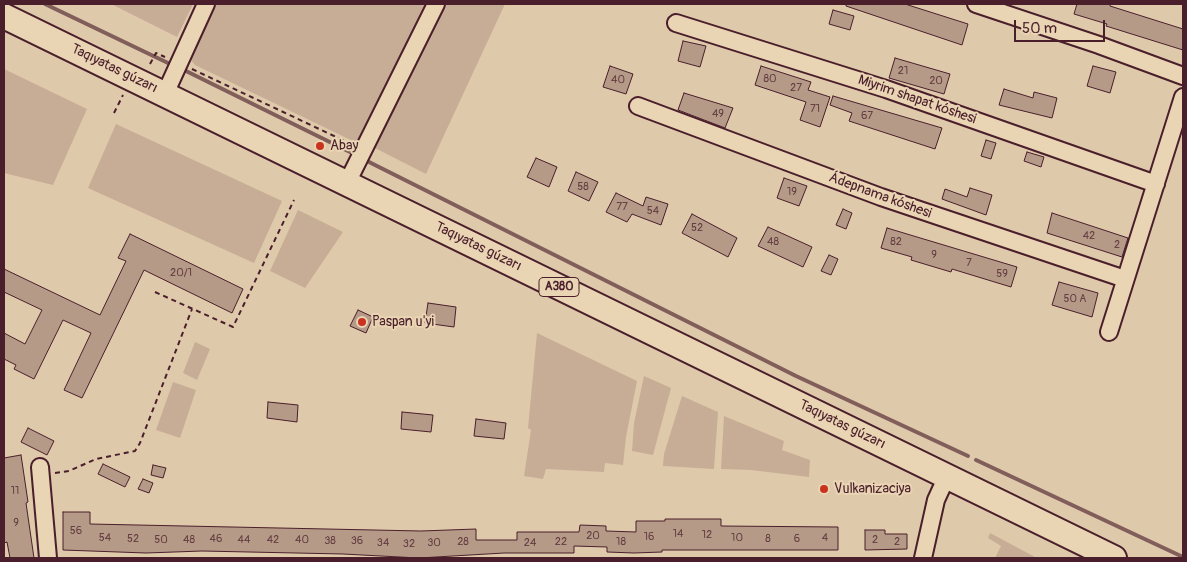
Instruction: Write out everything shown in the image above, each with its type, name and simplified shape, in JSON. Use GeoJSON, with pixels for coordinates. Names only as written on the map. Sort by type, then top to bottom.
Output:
{"type":"FeatureCollection","features":[{"type":"Feature","properties":{"kind":"highway","name":"Taqıyatas gúzarı"},"geometry":{"type":"LineString","coordinates":[[4,16],[1114,558]]}},
{"type":"Feature","properties":{"kind":"street"},"geometry":{"type":"LineString","coordinates":[[165,94],[206,4]]}},
{"type":"Feature","properties":{"kind":"street"},"geometry":{"type":"LineString","coordinates":[[347,183],[436,4]]}},
{"type":"Feature","properties":{"kind":"street"},"geometry":{"type":"LineString","coordinates":[[976,4],[1099,45],[1183,76]]}},
{"type":"Feature","properties":{"kind":"street","name":"Miyrim shapat kóshesi"},"geometry":{"type":"LineString","coordinates":[[676,22],[886,89],[1156,184]]}},
{"type":"Feature","properties":{"kind":"street"},"geometry":{"type":"LineString","coordinates":[[1109,332],[1183,97]]}},
{"type":"Feature","properties":{"kind":"street","name":"Ádepnama kóshesi"},"geometry":{"type":"LineString","coordinates":[[638,106],[881,197],[1125,279]]}},
{"type":"Feature","properties":{"kind":"street"},"geometry":{"type":"LineString","coordinates":[[41,472],[48,558]]}},
{"type":"Feature","properties":{"kind":"street"},"geometry":{"type":"LineString","coordinates":[[922,558],[936,500],[947,476]]}},
{"type":"Feature","properties":{"kind":"path"},"geometry":{"type":"LineString","coordinates":[[150,64],[156,53]]}},
{"type":"Feature","properties":{"kind":"path"},"geometry":{"type":"LineString","coordinates":[[179,63],[364,150]]}},
{"type":"Feature","properties":{"kind":"path"},"geometry":{"type":"LineString","coordinates":[[114,113],[124,94],[127,94]]}},
{"type":"Feature","properties":{"kind":"path"},"geometry":{"type":"LineString","coordinates":[[155,292],[233,327],[294,200]]}},
{"type":"Feature","properties":{"kind":"path"},"geometry":{"type":"LineString","coordinates":[[41,472],[69,471],[96,459],[135,451],[140,443],[192,309]]}},
{"type":"Feature","properties":{"kind":"shaded area"},"geometry":{"type":"Polygon","coordinates":[[[111,4],[193,4],[177,37],[111,4]]]}},
{"type":"Feature","properties":{"kind":"shaded area"},"geometry":{"type":"Polygon","coordinates":[[[214,4],[426,4],[357,143],[195,65],[190,59],[214,4]]]}},
{"type":"Feature","properties":{"kind":"shaded area"},"geometry":{"type":"Polygon","coordinates":[[[443,4],[505,4],[426,174],[373,147],[443,4]]]}},
{"type":"Feature","properties":{"kind":"shaded area"},"geometry":{"type":"Polygon","coordinates":[[[4,69],[87,109],[53,185],[4,173],[4,69]]]}},
{"type":"Feature","properties":{"kind":"shaded area"},"geometry":{"type":"Polygon","coordinates":[[[116,124],[282,201],[254,263],[88,188],[116,124]]]}},
{"type":"Feature","properties":{"kind":"shaded area"},"geometry":{"type":"Polygon","coordinates":[[[298,210],[343,232],[305,288],[270,271],[298,210]]]}},
{"type":"Feature","properties":{"kind":"shaded area"},"geometry":{"type":"Polygon","coordinates":[[[537,333],[637,381],[626,437],[623,465],[605,463],[604,472],[546,469],[543,479],[524,476],[531,430],[528,428],[537,333]]]}},
{"type":"Feature","properties":{"kind":"shaded area"},"geometry":{"type":"Polygon","coordinates":[[[195,342],[210,349],[197,380],[183,373],[195,342]]]}},
{"type":"Feature","properties":{"kind":"shaded area"},"geometry":{"type":"Polygon","coordinates":[[[644,376],[671,388],[653,455],[632,451],[634,423],[644,376]]]}},
{"type":"Feature","properties":{"kind":"shaded area"},"geometry":{"type":"Polygon","coordinates":[[[173,382],[196,390],[180,438],[156,430],[173,382]]]}},
{"type":"Feature","properties":{"kind":"shaded area"},"geometry":{"type":"Polygon","coordinates":[[[682,396],[718,412],[714,469],[663,466],[664,454],[682,396]]]}},
{"type":"Feature","properties":{"kind":"shaded area"},"geometry":{"type":"Polygon","coordinates":[[[724,416],[784,441],[782,450],[810,460],[809,477],[751,470],[721,469],[724,416]]]}},
{"type":"Feature","properties":{"kind":"shaded area"},"geometry":{"type":"Polygon","coordinates":[[[990,533],[1037,558],[995,558],[1001,546],[988,538],[990,533]]]}},
{"type":"Feature","properties":{"kind":"building"},"geometry":{"type":"Polygon","coordinates":[[[846,4],[905,4],[968,24],[962,45],[846,6],[846,4]]]}},
{"type":"Feature","properties":{"kind":"building"},"geometry":{"type":"Polygon","coordinates":[[[1077,4],[1110,4],[1110,6],[1183,29],[1183,50],[1074,14],[1077,4]]]}},
{"type":"Feature","properties":{"kind":"building"},"geometry":{"type":"Polygon","coordinates":[[[833,10],[854,16],[850,30],[829,24],[833,10]]]}},
{"type":"Feature","properties":{"kind":"building"},"geometry":{"type":"Polygon","coordinates":[[[683,41],[706,46],[700,67],[678,61],[683,41]]]}},
{"type":"Feature","properties":{"kind":"building"},"geometry":{"type":"Polygon","coordinates":[[[895,58],[950,74],[944,94],[889,78],[895,58]]]}},
{"type":"Feature","properties":{"kind":"building"},"geometry":{"type":"Polygon","coordinates":[[[610,66],[633,74],[626,94],[603,87],[610,66]]]}},
{"type":"Feature","properties":{"kind":"building"},"geometry":{"type":"Polygon","coordinates":[[[761,66],[811,82],[808,90],[830,97],[820,127],[800,120],[806,102],[755,85],[761,66]]]}},
{"type":"Feature","properties":{"kind":"building"},"geometry":{"type":"Polygon","coordinates":[[[1093,66],[1116,72],[1110,93],[1087,86],[1093,66]]]}},
{"type":"Feature","properties":{"kind":"building"},"geometry":{"type":"Polygon","coordinates":[[[1004,89],[1033,98],[1034,92],[1057,98],[1052,118],[999,105],[1004,89]]]}},
{"type":"Feature","properties":{"kind":"building"},"geometry":{"type":"Polygon","coordinates":[[[684,93],[733,108],[725,128],[678,110],[684,93]]]}},
{"type":"Feature","properties":{"kind":"building"},"geometry":{"type":"Polygon","coordinates":[[[833,96],[942,128],[935,149],[849,121],[852,113],[830,105],[833,96]]]}},
{"type":"Feature","properties":{"kind":"building"},"geometry":{"type":"Polygon","coordinates":[[[986,140],[996,143],[991,159],[981,156],[986,140]]]}},
{"type":"Feature","properties":{"kind":"building"},"geometry":{"type":"Polygon","coordinates":[[[1027,152],[1044,157],[1041,167],[1024,161],[1027,152]]]}},
{"type":"Feature","properties":{"kind":"building"},"geometry":{"type":"Polygon","coordinates":[[[536,158],[557,167],[549,187],[527,177],[536,158]]]}},
{"type":"Feature","properties":{"kind":"building"},"geometry":{"type":"Polygon","coordinates":[[[576,172],[598,182],[589,201],[568,191],[576,172]]]}},
{"type":"Feature","properties":{"kind":"building"},"geometry":{"type":"Polygon","coordinates":[[[784,178],[807,186],[799,206],[777,198],[784,178]]]}},
{"type":"Feature","properties":{"kind":"building"},"geometry":{"type":"Polygon","coordinates":[[[970,188],[992,195],[986,215],[942,199],[945,189],[967,197],[970,188]]]}},
{"type":"Feature","properties":{"kind":"building"},"geometry":{"type":"Polygon","coordinates":[[[616,193],[643,206],[646,197],[668,204],[661,225],[632,214],[627,222],[606,212],[616,193]]]}},
{"type":"Feature","properties":{"kind":"building"},"geometry":{"type":"Polygon","coordinates":[[[843,209],[852,213],[846,229],[836,225],[843,209]]]}},
{"type":"Feature","properties":{"kind":"building"},"geometry":{"type":"Polygon","coordinates":[[[1052,213],[1128,238],[1122,257],[1047,233],[1052,213]]]}},
{"type":"Feature","properties":{"kind":"building"},"geometry":{"type":"Polygon","coordinates":[[[692,214],[737,238],[728,257],[682,233],[692,214]]]}},
{"type":"Feature","properties":{"kind":"building"},"geometry":{"type":"Polygon","coordinates":[[[768,227],[812,247],[803,267],[758,246],[768,227]]]}},
{"type":"Feature","properties":{"kind":"building"},"geometry":{"type":"Polygon","coordinates":[[[887,228],[1017,267],[1011,287],[952,269],[951,272],[911,260],[912,257],[881,248],[887,228]]]}},
{"type":"Feature","properties":{"kind":"building"},"geometry":{"type":"Polygon","coordinates":[[[130,234],[243,289],[232,313],[144,270],[82,398],[64,390],[91,333],[63,320],[34,379],[14,369],[16,365],[4,359],[4,333],[25,344],[42,310],[4,292],[4,269],[100,315],[126,261],[118,258],[130,234]]]}},
{"type":"Feature","properties":{"kind":"building"},"geometry":{"type":"Polygon","coordinates":[[[829,255],[838,259],[831,275],[821,271],[829,255]]]}},
{"type":"Feature","properties":{"kind":"building"},"geometry":{"type":"Polygon","coordinates":[[[1059,282],[1098,293],[1092,317],[1052,305],[1059,282]]]}},
{"type":"Feature","properties":{"kind":"building"},"geometry":{"type":"Polygon","coordinates":[[[428,303],[456,307],[454,327],[425,323],[428,303]]]}},
{"type":"Feature","properties":{"kind":"building","name":"Paspan u'yi"},"geometry":{"type":"Polygon","coordinates":[[[358,310],[373,317],[366,333],[350,326],[358,310]]]}},
{"type":"Feature","properties":{"kind":"building"},"geometry":{"type":"Polygon","coordinates":[[[268,402],[298,405],[297,422],[267,418],[268,402]]]}},
{"type":"Feature","properties":{"kind":"building"},"geometry":{"type":"Polygon","coordinates":[[[402,412],[433,415],[431,432],[401,429],[402,412]]]}},
{"type":"Feature","properties":{"kind":"building"},"geometry":{"type":"Polygon","coordinates":[[[476,419],[506,423],[504,439],[474,436],[476,419]]]}},
{"type":"Feature","properties":{"kind":"building"},"geometry":{"type":"Polygon","coordinates":[[[28,428],[54,441],[47,455],[21,442],[28,428]]]}},
{"type":"Feature","properties":{"kind":"building"},"geometry":{"type":"Polygon","coordinates":[[[21,455],[34,558],[10,558],[7,542],[4,543],[4,458],[21,455]]]}},
{"type":"Feature","properties":{"kind":"building"},"geometry":{"type":"Polygon","coordinates":[[[103,464],[130,477],[125,487],[98,474],[103,464]]]}},
{"type":"Feature","properties":{"kind":"building"},"geometry":{"type":"Polygon","coordinates":[[[153,465],[166,468],[163,478],[151,475],[153,465]]]}},
{"type":"Feature","properties":{"kind":"building"},"geometry":{"type":"Polygon","coordinates":[[[143,479],[153,483],[149,493],[138,489],[143,479]]]}},
{"type":"Feature","properties":{"kind":"building"},"geometry":{"type":"Polygon","coordinates":[[[63,512],[90,512],[90,524],[421,531],[476,529],[476,540],[517,540],[517,532],[579,532],[580,525],[606,526],[606,531],[636,532],[636,521],[721,519],[721,526],[838,527],[838,550],[662,550],[662,552],[634,553],[607,552],[607,547],[574,546],[574,553],[504,553],[419,558],[343,554],[202,551],[146,553],[63,550],[63,512]]]}},
{"type":"Feature","properties":{"kind":"building"},"geometry":{"type":"Polygon","coordinates":[[[865,530],[885,530],[885,534],[907,534],[907,549],[865,550],[865,530]]]}},
{"type":"Feature","properties":{"kind":"waterway"},"geometry":{"type":"LineString","coordinates":[[45,4],[168,63]]}},
{"type":"Feature","properties":{"kind":"waterway"},"geometry":{"type":"LineString","coordinates":[[184,70],[350,152]]}},
{"type":"Feature","properties":{"kind":"waterway"},"geometry":{"type":"LineString","coordinates":[[367,161],[796,376],[968,456]]}},
{"type":"Feature","properties":{"kind":"waterway"},"geometry":{"type":"LineString","coordinates":[[976,460],[1183,557]]}},
{"type":"Feature","properties":{"kind":"place","name":"Abay"},"geometry":{"type":"Point","coordinates":[320,146]}},
{"type":"Feature","properties":{"kind":"place","name":"Paspan u'yi"},"geometry":{"type":"Point","coordinates":[362,322]}},
{"type":"Feature","properties":{"kind":"place","name":"Vulkanizaciya"},"geometry":{"type":"Point","coordinates":[824,489]}}]}
